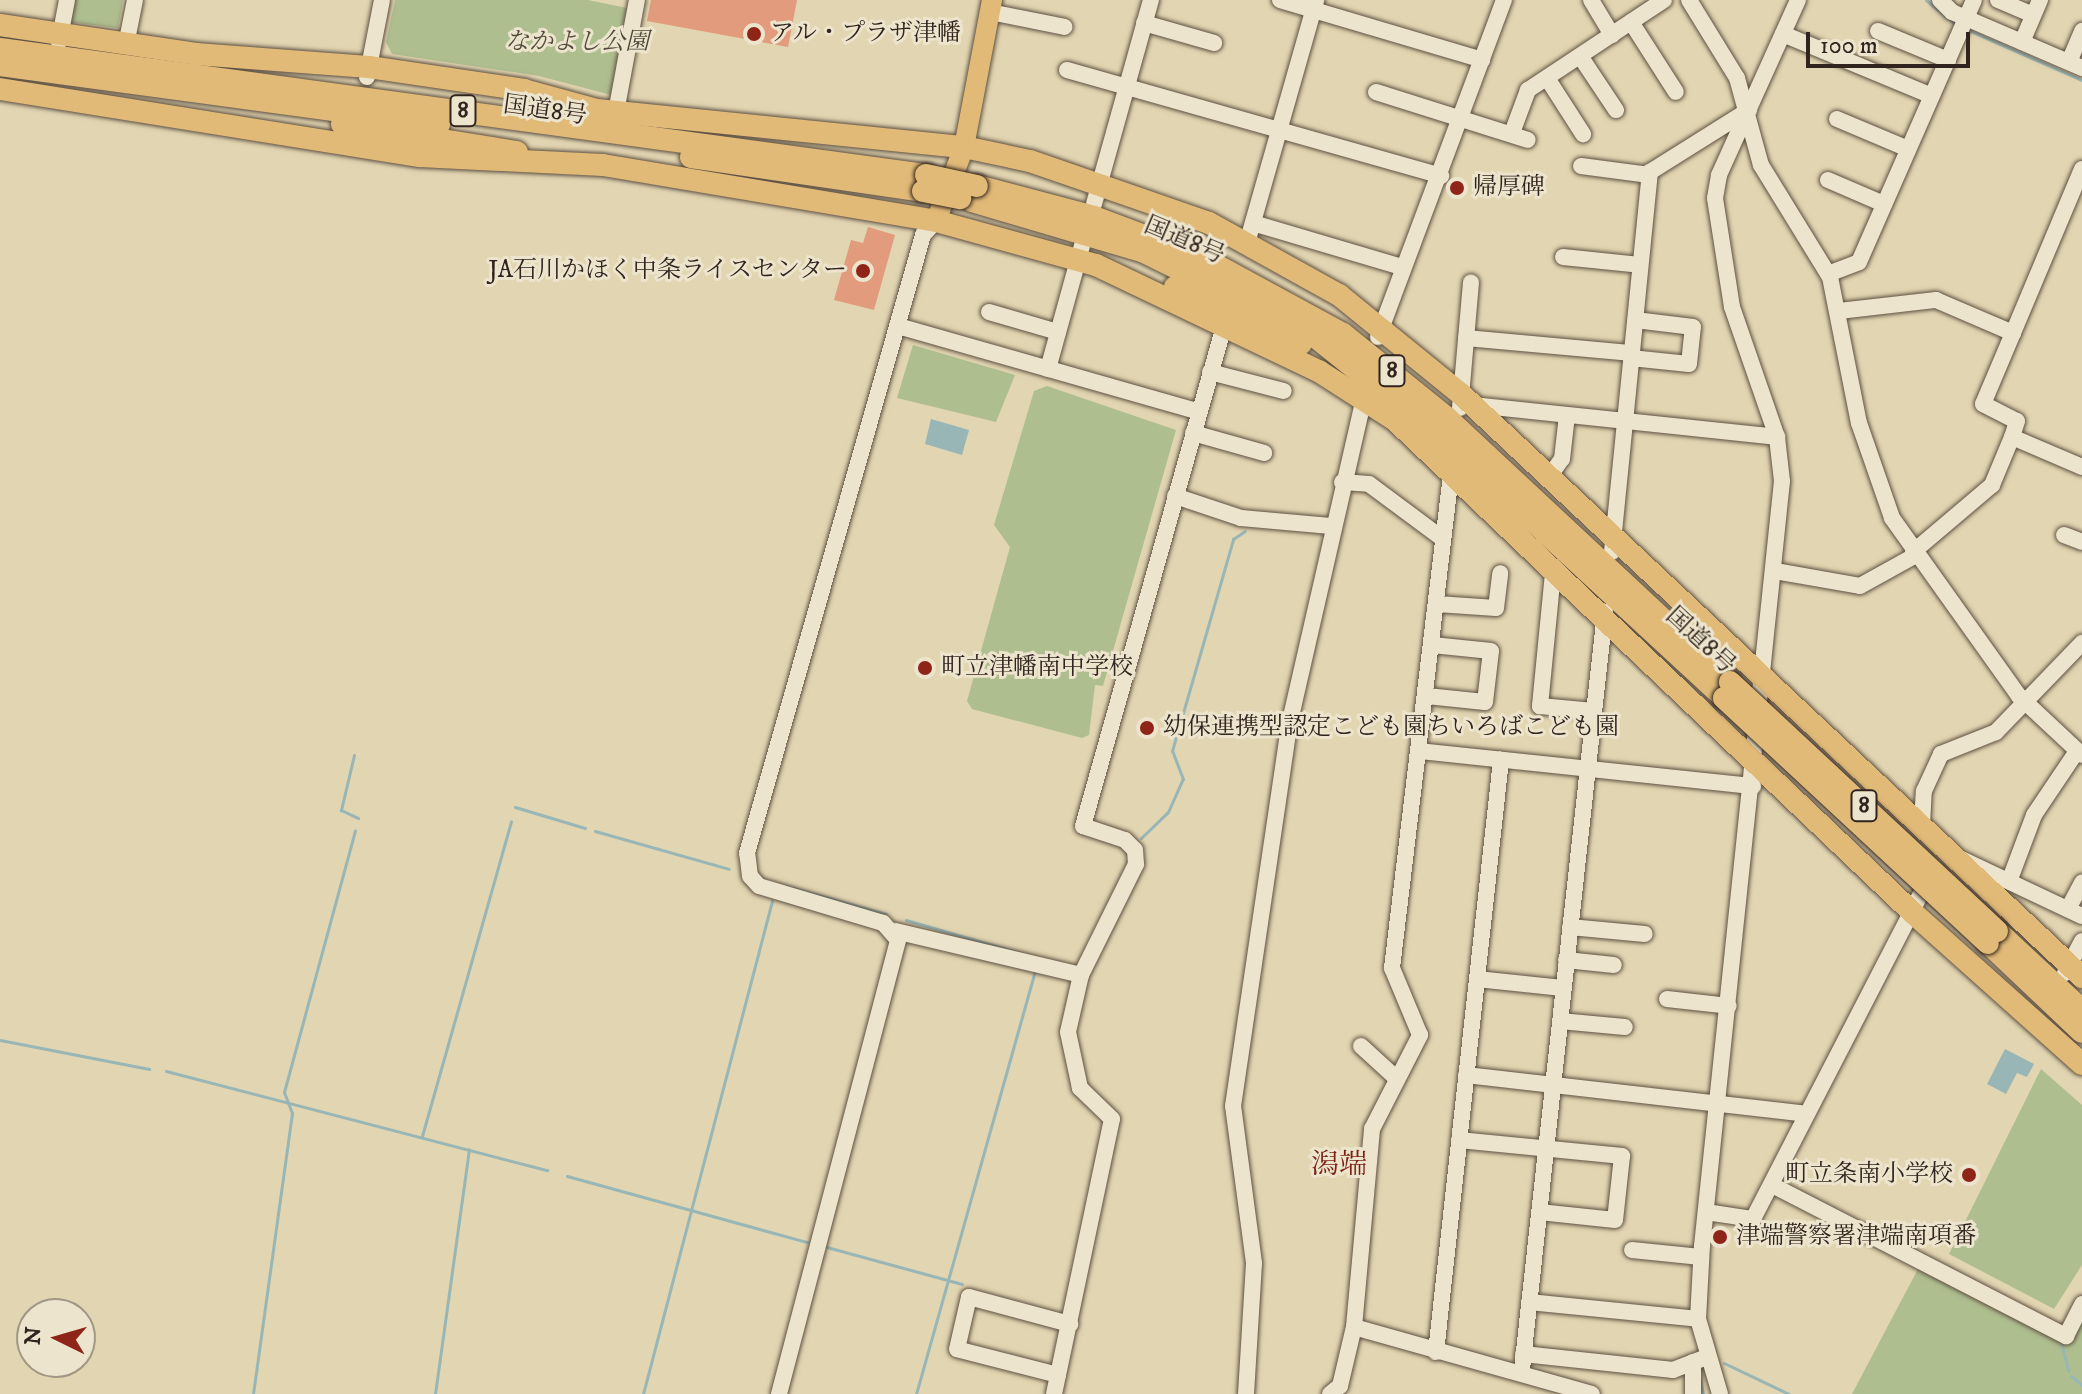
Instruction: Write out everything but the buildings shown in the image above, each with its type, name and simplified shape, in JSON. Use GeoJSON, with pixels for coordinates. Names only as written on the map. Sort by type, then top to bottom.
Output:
{"type":"FeatureCollection","features":[{"type":"Feature","properties":{"kind":"highway"},"geometry":{"type":"LineString","coordinates":[[0,25],[59,40],[126,45],[191,62],[368,72],[524,90],[607,111],[704,126],[964,147],[1101,192],[1250,233],[1339,295],[1379,334],[1465,402],[1548,478],[1612,544],[1922,825],[1946,856],[2071,974]]}},
{"type":"Feature","properties":{"kind":"highway","name":"国道8号"},"geometry":{"type":"LineString","coordinates":[[0,49],[191,62],[925,183],[1147,235],[1300,307],[1395,374],[1546,509],[1727,690],[1992,937],[2082,1032]]}},
{"type":"Feature","properties":{"kind":"highway","name":"8"},"geometry":{"type":"LineString","coordinates":[[191,62],[229,71],[437,89],[607,111]]}},
{"type":"Feature","properties":{"kind":"highway","name":"国道8号"},"geometry":{"type":"LineString","coordinates":[[0,65],[49,83],[925,183]]}},
{"type":"Feature","properties":{"kind":"highway"},"geometry":{"type":"LineString","coordinates":[[49,83],[186,113],[354,139],[463,161],[603,165]]}},
{"type":"Feature","properties":{"kind":"highway"},"geometry":{"type":"LineString","coordinates":[[0,89],[49,83],[96,86],[603,165],[696,176],[936,221],[1086,256],[1364,395],[1450,460],[1553,573],[1604,615],[1756,764],[1916,903],[2040,1018],[2082,1064]]}},
{"type":"Feature","properties":{"kind":"highway","name":"8"},"geometry":{"type":"LineString","coordinates":[[1101,192],[1332,310],[1440,400],[1539,494],[1546,509]]}},
{"type":"Feature","properties":{"kind":"highway","name":"国道8号"},"geometry":{"type":"LineString","coordinates":[[975,193],[1142,251],[1248,298],[1325,343],[1450,460],[1727,690]]}},
{"type":"Feature","properties":{"kind":"highway","name":"8"},"geometry":{"type":"LineString","coordinates":[[1086,256],[1162,281],[1258,322],[1345,370],[1429,437],[1450,460]]}},
{"type":"Feature","properties":{"kind":"highway","name":"国道8号"},"geometry":{"type":"LineString","coordinates":[[1992,937],[2082,1010]]}},
{"type":"Feature","properties":{"kind":"main road"},"geometry":{"type":"LineString","coordinates":[[936,221],[964,147],[991,6]]}},
{"type":"Feature","properties":{"kind":"street"},"geometry":{"type":"LineString","coordinates":[[59,40],[67,0]]}},
{"type":"Feature","properties":{"kind":"street"},"geometry":{"type":"LineString","coordinates":[[126,45],[135,0]]}},
{"type":"Feature","properties":{"kind":"street"},"geometry":{"type":"LineString","coordinates":[[368,72],[382,0]]}},
{"type":"Feature","properties":{"kind":"street"},"geometry":{"type":"LineString","coordinates":[[607,111],[637,0]]}},
{"type":"Feature","properties":{"kind":"street"},"geometry":{"type":"LineString","coordinates":[[1101,192],[1151,0]]}},
{"type":"Feature","properties":{"kind":"street"},"geometry":{"type":"LineString","coordinates":[[1280,0],[1314,4],[1482,60]]}},
{"type":"Feature","properties":{"kind":"street"},"geometry":{"type":"LineString","coordinates":[[1379,334],[1402,267],[1441,176],[1504,0]]}},
{"type":"Feature","properties":{"kind":"street"},"geometry":{"type":"LineString","coordinates":[[1591,0],[1612,35]]}},
{"type":"Feature","properties":{"kind":"street"},"geometry":{"type":"LineString","coordinates":[[1512,133],[1528,90],[1664,0]]}},
{"type":"Feature","properties":{"kind":"street"},"geometry":{"type":"LineString","coordinates":[[1689,0],[1750,109],[1761,165],[1828,274],[1839,311],[1859,423],[1880,495],[1914,554],[2023,701],[2080,753],[2034,815],[2010,879]]}},
{"type":"Feature","properties":{"kind":"street"},"geometry":{"type":"LineString","coordinates":[[1693,1394],[1699,1360],[1701,1257],[1756,764],[1782,481],[1777,437],[1738,329],[1715,212],[1719,175],[1798,0]]}},
{"type":"Feature","properties":{"kind":"street"},"geometry":{"type":"LineString","coordinates":[[1940,0],[1963,25],[2022,42],[2075,65],[2082,31]]}},
{"type":"Feature","properties":{"kind":"street"},"geometry":{"type":"LineString","coordinates":[[1828,274],[1859,262],[1974,0]]}},
{"type":"Feature","properties":{"kind":"street"},"geometry":{"type":"LineString","coordinates":[[1998,0],[2036,8],[2022,42]]}},
{"type":"Feature","properties":{"kind":"street"},"geometry":{"type":"LineString","coordinates":[[1314,4],[1250,233],[1402,267]]}},
{"type":"Feature","properties":{"kind":"street"},"geometry":{"type":"LineString","coordinates":[[991,6],[1065,27]]}},
{"type":"Feature","properties":{"kind":"street"},"geometry":{"type":"LineString","coordinates":[[1631,22],[1676,92]]}},
{"type":"Feature","properties":{"kind":"street"},"geometry":{"type":"LineString","coordinates":[[1144,23],[1214,43]]}},
{"type":"Feature","properties":{"kind":"street"},"geometry":{"type":"LineString","coordinates":[[1878,31],[1948,60]]}},
{"type":"Feature","properties":{"kind":"street"},"geometry":{"type":"LineString","coordinates":[[1783,34],[1932,96]]}},
{"type":"Feature","properties":{"kind":"street"},"geometry":{"type":"LineString","coordinates":[[1580,56],[1616,110]]}},
{"type":"Feature","properties":{"kind":"street"},"geometry":{"type":"LineString","coordinates":[[1067,70],[1441,176]]}},
{"type":"Feature","properties":{"kind":"street"},"geometry":{"type":"LineString","coordinates":[[1547,78],[1583,134]]}},
{"type":"Feature","properties":{"kind":"street"},"geometry":{"type":"LineString","coordinates":[[1376,92],[1462,116],[1528,140]]}},
{"type":"Feature","properties":{"kind":"street"},"geometry":{"type":"LineString","coordinates":[[1581,166],[1649,175],[1750,109]]}},
{"type":"Feature","properties":{"kind":"street"},"geometry":{"type":"LineString","coordinates":[[1837,119],[1908,149]]}},
{"type":"Feature","properties":{"kind":"street"},"geometry":{"type":"LineString","coordinates":[[1775,571],[1860,586],[1914,554],[1992,485],[2017,421],[1983,404],[2082,169]]}},
{"type":"Feature","properties":{"kind":"street"},"geometry":{"type":"LineString","coordinates":[[1612,544],[1649,175]]}},
{"type":"Feature","properties":{"kind":"street"},"geometry":{"type":"LineString","coordinates":[[1828,180],[1884,204]]}},
{"type":"Feature","properties":{"kind":"street"},"geometry":{"type":"LineString","coordinates":[[936,221],[923,235],[747,853],[750,876],[770,891],[895,931],[1081,975]]}},
{"type":"Feature","properties":{"kind":"street"},"geometry":{"type":"LineString","coordinates":[[1048,369],[1086,256]]}},
{"type":"Feature","properties":{"kind":"street"},"geometry":{"type":"LineString","coordinates":[[1563,257],[1640,265]]}},
{"type":"Feature","properties":{"kind":"street"},"geometry":{"type":"LineString","coordinates":[[1471,282],[1465,402],[1777,437]]}},
{"type":"Feature","properties":{"kind":"street"},"geometry":{"type":"LineString","coordinates":[[1839,311],[1936,300],[2013,333]]}},
{"type":"Feature","properties":{"kind":"street"},"geometry":{"type":"LineString","coordinates":[[989,312],[1058,332]]}},
{"type":"Feature","properties":{"kind":"street"},"geometry":{"type":"LineString","coordinates":[[1466,338],[1689,364],[1693,327],[1635,320]]}},
{"type":"Feature","properties":{"kind":"street"},"geometry":{"type":"LineString","coordinates":[[898,326],[1199,412]]}},
{"type":"Feature","properties":{"kind":"street"},"geometry":{"type":"LineString","coordinates":[[1054,1394],[1112,1119],[1080,1088],[1068,1032],[1081,975],[1136,864],[1135,850],[1125,840],[1083,826],[1224,326]]}},
{"type":"Feature","properties":{"kind":"street"},"geometry":{"type":"LineString","coordinates":[[1210,372],[1284,391]]}},
{"type":"Feature","properties":{"kind":"street"},"geometry":{"type":"LineString","coordinates":[[1246,1394],[1254,1263],[1233,1106],[1290,721],[1331,526],[1364,395]]}},
{"type":"Feature","properties":{"kind":"street"},"geometry":{"type":"LineString","coordinates":[[1548,478],[1562,459],[1567,415]]}},
{"type":"Feature","properties":{"kind":"street"},"geometry":{"type":"LineString","coordinates":[[1193,433],[1264,453]]}},
{"type":"Feature","properties":{"kind":"street"},"geometry":{"type":"LineString","coordinates":[[2012,437],[2082,467]]}},
{"type":"Feature","properties":{"kind":"street"},"geometry":{"type":"LineString","coordinates":[[1330,1394],[1340,1386],[1354,1327],[1372,1129],[1420,1035],[1392,968],[1427,696],[1450,460]]}},
{"type":"Feature","properties":{"kind":"street"},"geometry":{"type":"LineString","coordinates":[[1342,482],[1369,484],[1443,539]]}},
{"type":"Feature","properties":{"kind":"street"},"geometry":{"type":"LineString","coordinates":[[1175,496],[1241,518],[1331,526]]}},
{"type":"Feature","properties":{"kind":"street"},"geometry":{"type":"LineString","coordinates":[[2064,535],[2082,542]]}},
{"type":"Feature","properties":{"kind":"street"},"geometry":{"type":"LineString","coordinates":[[1437,604],[1496,608],[1500,573]]}},
{"type":"Feature","properties":{"kind":"street"},"geometry":{"type":"LineString","coordinates":[[1553,573],[1540,706],[1594,711]]}},
{"type":"Feature","properties":{"kind":"street"},"geometry":{"type":"LineString","coordinates":[[1604,615],[1523,1362],[1673,1370],[1699,1360]]}},
{"type":"Feature","properties":{"kind":"street"},"geometry":{"type":"LineString","coordinates":[[1922,825],[1924,791],[1941,754],[1996,732],[2082,643]]}},
{"type":"Feature","properties":{"kind":"street"},"geometry":{"type":"LineString","coordinates":[[1427,696],[1485,702],[1491,651],[1432,645]]}},
{"type":"Feature","properties":{"kind":"street"},"geometry":{"type":"LineString","coordinates":[[2069,659],[2082,672]]}},
{"type":"Feature","properties":{"kind":"street"},"geometry":{"type":"LineString","coordinates":[[1419,751],[1753,786]]}},
{"type":"Feature","properties":{"kind":"street"},"geometry":{"type":"LineString","coordinates":[[1436,1352],[1501,760]]}},
{"type":"Feature","properties":{"kind":"street"},"geometry":{"type":"LineString","coordinates":[[1946,856],[2010,879],[2075,913],[2082,883]]}},
{"type":"Feature","properties":{"kind":"street"},"geometry":{"type":"LineString","coordinates":[[1706,1212],[1753,1219],[1916,903]]}},
{"type":"Feature","properties":{"kind":"street"},"geometry":{"type":"LineString","coordinates":[[1570,927],[1645,934]]}},
{"type":"Feature","properties":{"kind":"street"},"geometry":{"type":"LineString","coordinates":[[779,1394],[823,1214],[898,957],[895,931]]}},
{"type":"Feature","properties":{"kind":"street"},"geometry":{"type":"LineString","coordinates":[[2071,974],[2082,941]]}},
{"type":"Feature","properties":{"kind":"street"},"geometry":{"type":"LineString","coordinates":[[1566,960],[1614,965]]}},
{"type":"Feature","properties":{"kind":"street"},"geometry":{"type":"LineString","coordinates":[[1477,979],[1563,988]]}},
{"type":"Feature","properties":{"kind":"street"},"geometry":{"type":"LineString","coordinates":[[1667,999],[1729,1006]]}},
{"type":"Feature","properties":{"kind":"street"},"geometry":{"type":"LineString","coordinates":[[1560,1021],[1625,1027]]}},
{"type":"Feature","properties":{"kind":"street"},"geometry":{"type":"LineString","coordinates":[[1361,1046],[1396,1078]]}},
{"type":"Feature","properties":{"kind":"street"},"geometry":{"type":"LineString","coordinates":[[1466,1075],[1719,1101],[1806,1114]]}},
{"type":"Feature","properties":{"kind":"street"},"geometry":{"type":"LineString","coordinates":[[1459,1140],[1622,1156],[1615,1220],[1539,1212]]}},
{"type":"Feature","properties":{"kind":"street"},"geometry":{"type":"LineString","coordinates":[[1772,1185],[2066,1336],[2082,1304]]}},
{"type":"Feature","properties":{"kind":"street"},"geometry":{"type":"LineString","coordinates":[[1632,1250],[1701,1257]]}},
{"type":"Feature","properties":{"kind":"street"},"geometry":{"type":"LineString","coordinates":[[1058,1375],[957,1349],[969,1297],[1070,1324]]}},
{"type":"Feature","properties":{"kind":"street"},"geometry":{"type":"LineString","coordinates":[[1529,1302],[1698,1319]]}},
{"type":"Feature","properties":{"kind":"street"},"geometry":{"type":"LineString","coordinates":[[1354,1327],[1592,1394]]}},
{"type":"Feature","properties":{"kind":"street"},"geometry":{"type":"LineString","coordinates":[[1699,1360],[1720,1394]]}},
{"type":"Feature","properties":{"kind":"green space"},"geometry":{"type":"Polygon","coordinates":[[[74,0],[123,0],[118,28],[70,22],[74,0]]]}},
{"type":"Feature","properties":{"kind":"green space","name":"なかよし公園"},"geometry":{"type":"Polygon","coordinates":[[[395,0],[588,0],[627,8],[611,95],[539,76],[392,54],[386,42],[395,0]]]}},
{"type":"Feature","properties":{"kind":"green space"},"geometry":{"type":"Polygon","coordinates":[[[913,345],[1015,375],[996,422],[897,398],[913,345]]]}},
{"type":"Feature","properties":{"kind":"green space"},"geometry":{"type":"Polygon","coordinates":[[[1047,386],[1176,430],[1103,686],[1095,685],[1089,735],[1082,738],[972,709],[967,701],[1010,547],[994,525],[1034,391],[1047,386]]]}},
{"type":"Feature","properties":{"kind":"green space"},"geometry":{"type":"Polygon","coordinates":[[[2041,1069],[2082,1105],[2082,1265],[2054,1309],[1949,1254],[2041,1069]]]}},
{"type":"Feature","properties":{"kind":"green space"},"geometry":{"type":"Polygon","coordinates":[[[1919,1267],[2068,1343],[2082,1318],[2082,1394],[1852,1394],[1919,1267]]]}},
{"type":"Feature","properties":{"kind":"water"},"geometry":{"type":"Polygon","coordinates":[[[931,419],[969,430],[962,455],[925,444],[931,419]]]}},
{"type":"Feature","properties":{"kind":"water"},"geometry":{"type":"Polygon","coordinates":[[[2005,1049],[2034,1064],[2027,1077],[2017,1073],[2006,1094],[1987,1084],[2005,1049]]]}},
{"type":"Feature","properties":{"kind":"waterway"},"geometry":{"type":"LineString","coordinates":[[1926,0],[1957,26]]}},
{"type":"Feature","properties":{"kind":"waterway"},"geometry":{"type":"LineString","coordinates":[[1968,30],[2082,80]]}},
{"type":"Feature","properties":{"kind":"waterway"},"geometry":{"type":"LineString","coordinates":[[1141,838],[1168,812],[1183,779],[1172,751],[1233,539],[1245,531]]}},
{"type":"Feature","properties":{"kind":"waterway"},"geometry":{"type":"LineString","coordinates":[[354,755],[341,810],[358,818]]}},
{"type":"Feature","properties":{"kind":"waterway"},"geometry":{"type":"LineString","coordinates":[[515,807],[585,828]]}},
{"type":"Feature","properties":{"kind":"waterway"},"geometry":{"type":"LineString","coordinates":[[422,1136],[511,821]]}},
{"type":"Feature","properties":{"kind":"waterway"},"geometry":{"type":"LineString","coordinates":[[253,1394],[292,1113],[284,1092],[355,830]]}},
{"type":"Feature","properties":{"kind":"waterway"},"geometry":{"type":"LineString","coordinates":[[595,831],[729,869]]}},
{"type":"Feature","properties":{"kind":"waterway"},"geometry":{"type":"LineString","coordinates":[[786,886],[886,914]]}},
{"type":"Feature","properties":{"kind":"waterway"},"geometry":{"type":"LineString","coordinates":[[643,1394],[772,901]]}},
{"type":"Feature","properties":{"kind":"waterway"},"geometry":{"type":"LineString","coordinates":[[906,920],[1020,953]]}},
{"type":"Feature","properties":{"kind":"waterway"},"geometry":{"type":"LineString","coordinates":[[916,1394],[1036,968]]}},
{"type":"Feature","properties":{"kind":"waterway"},"geometry":{"type":"LineString","coordinates":[[0,1040],[149,1069]]}},
{"type":"Feature","properties":{"kind":"waterway"},"geometry":{"type":"LineString","coordinates":[[166,1071],[547,1170]]}},
{"type":"Feature","properties":{"kind":"waterway"},"geometry":{"type":"LineString","coordinates":[[435,1394],[469,1149]]}},
{"type":"Feature","properties":{"kind":"waterway"},"geometry":{"type":"LineString","coordinates":[[567,1176],[807,1242]]}},
{"type":"Feature","properties":{"kind":"waterway"},"geometry":{"type":"LineString","coordinates":[[823,1246],[962,1284]]}},
{"type":"Feature","properties":{"kind":"waterway"},"geometry":{"type":"LineString","coordinates":[[2061,1342],[2068,1371]]}},
{"type":"Feature","properties":{"kind":"waterway"},"geometry":{"type":"LineString","coordinates":[[1724,1363],[1789,1394]]}},
{"type":"Feature","properties":{"kind":"waterway"},"geometry":{"type":"LineString","coordinates":[[2071,1376],[2082,1385]]}},
{"type":"Feature","properties":{"kind":"waterway"},"geometry":{"type":"LineString","coordinates":[[1700,1379],[1703,1394]]}},
{"type":"Feature","properties":{"kind":"place","name":"アル・プラザ津幡"},"geometry":{"type":"Point","coordinates":[754,34]}},
{"type":"Feature","properties":{"kind":"place","name":"帰厚碑"},"geometry":{"type":"Point","coordinates":[1457,188]}},
{"type":"Feature","properties":{"kind":"place","name":"JA石川かほく中条ライスセンター"},"geometry":{"type":"Point","coordinates":[863,271]}},
{"type":"Feature","properties":{"kind":"place","name":"町立津幡南中学校"},"geometry":{"type":"Point","coordinates":[925,668]}},
{"type":"Feature","properties":{"kind":"place","name":"幼保連携型認定こども園ちいろばこども園"},"geometry":{"type":"Point","coordinates":[1147,728]}},
{"type":"Feature","properties":{"kind":"place","name":"町立条南小学校"},"geometry":{"type":"Point","coordinates":[1969,1175]}},
{"type":"Feature","properties":{"kind":"place","name":"津端警察署津端南項番"},"geometry":{"type":"Point","coordinates":[1720,1237]}},
{"type":"Feature","properties":{"kind":"district","name":"潟端"},"geometry":{"type":"Point","coordinates":[1339,1165]}}]}
